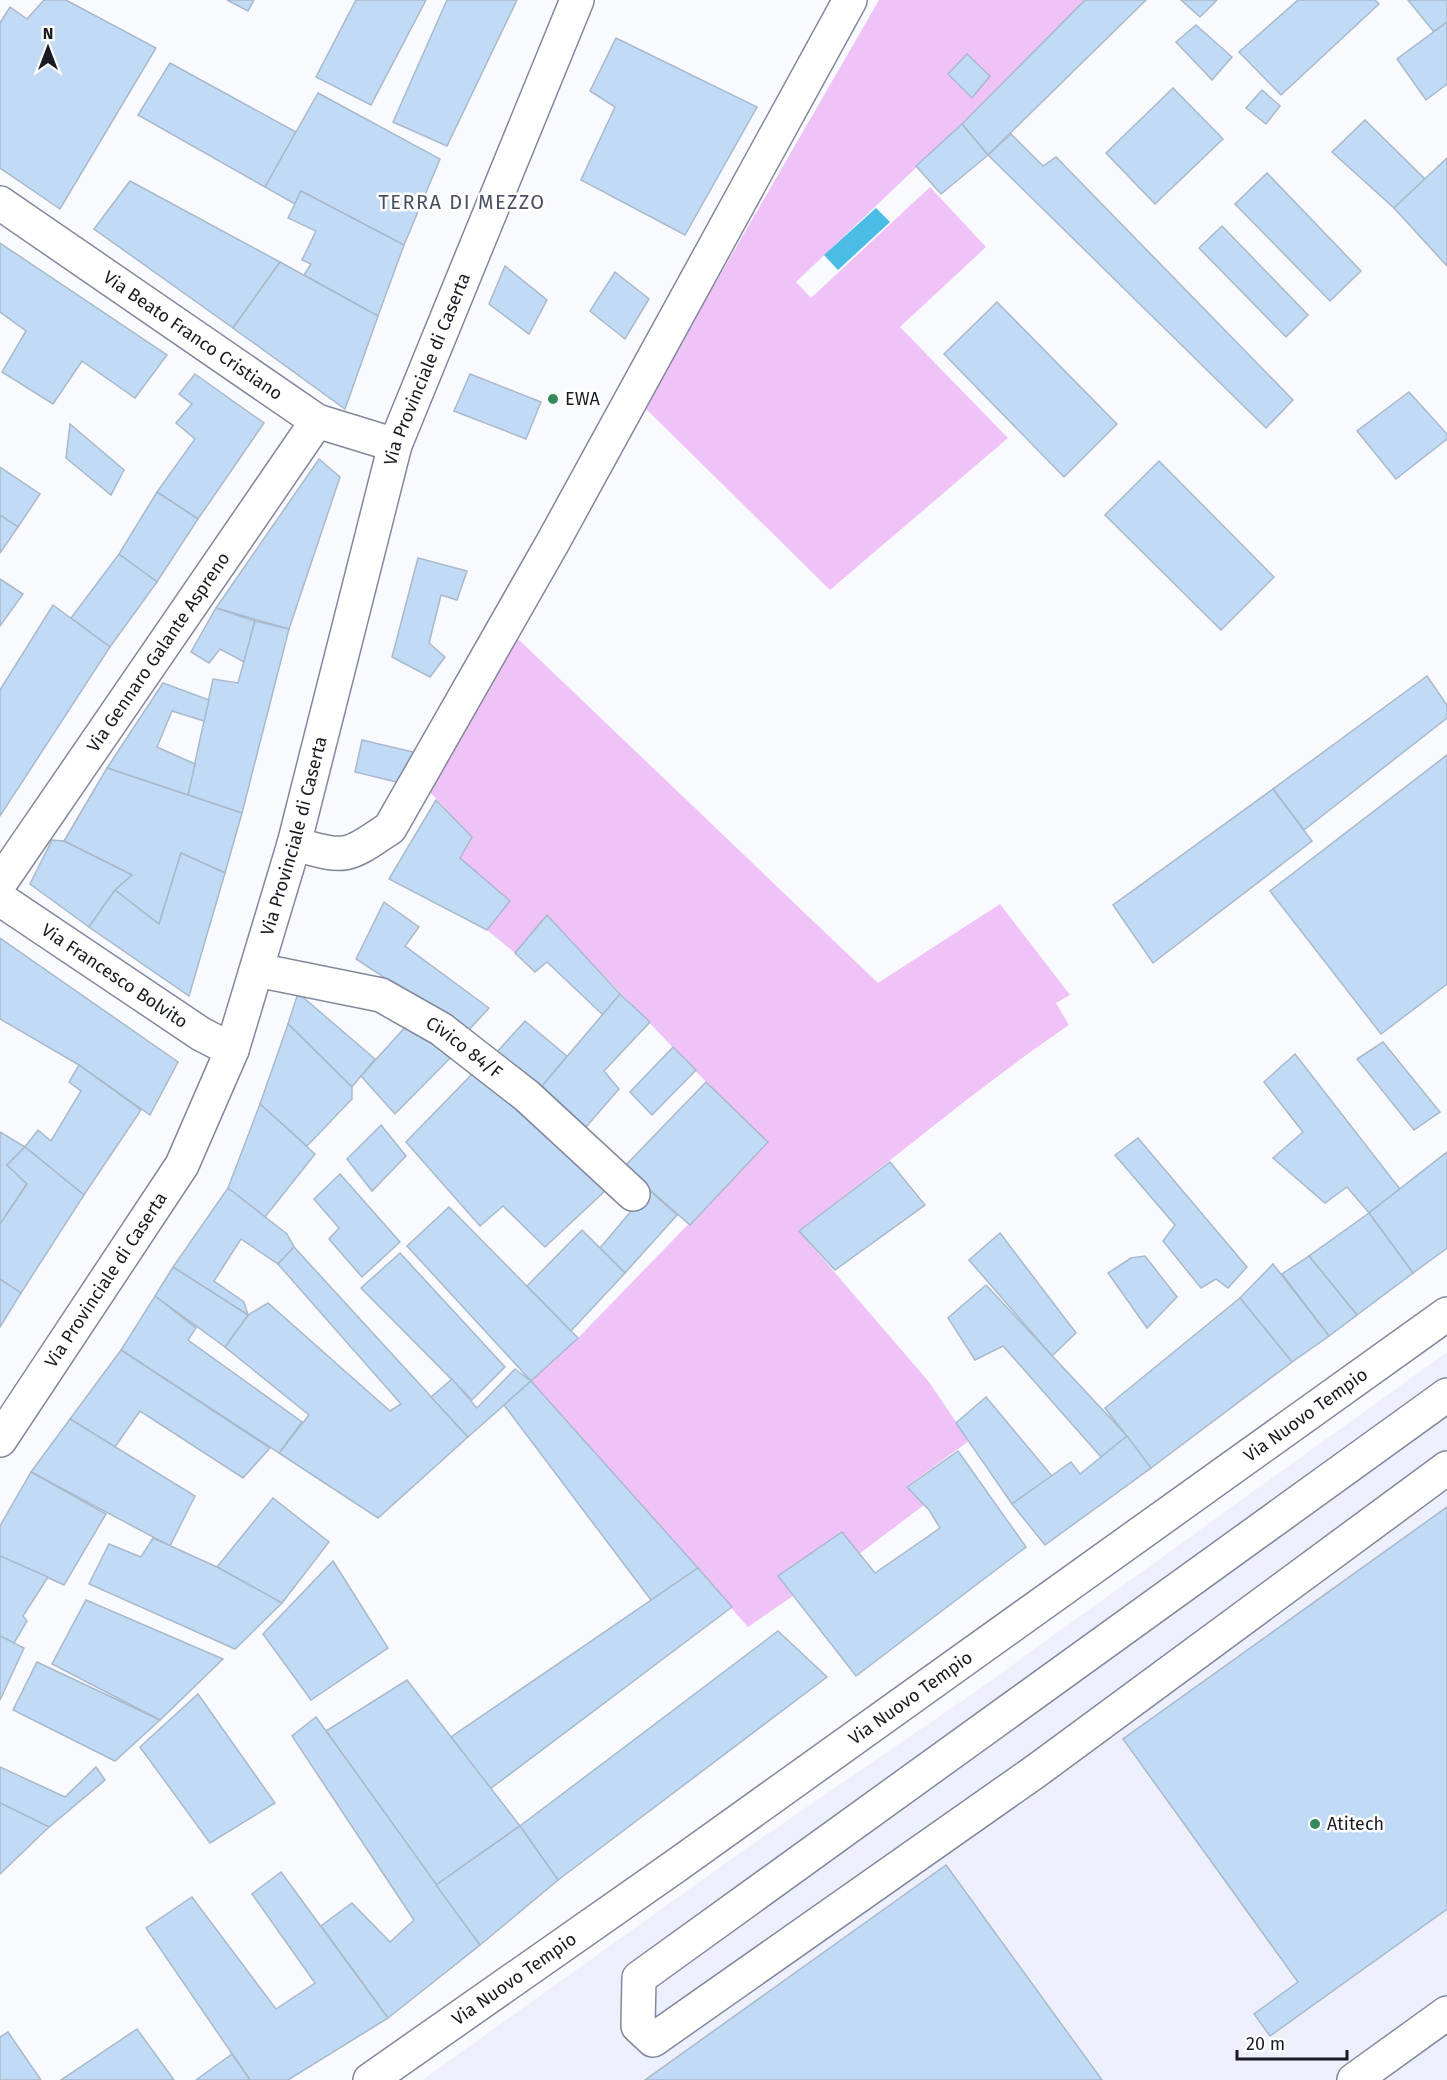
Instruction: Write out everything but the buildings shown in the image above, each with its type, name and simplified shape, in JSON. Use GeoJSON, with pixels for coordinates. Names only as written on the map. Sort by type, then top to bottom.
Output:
{"type":"FeatureCollection","features":[{"type":"Feature","properties":{"kind":"street","name":"Via Provinciale di Caserta"},"geometry":{"type":"LineString","coordinates":[[0,1440],[182,1166],[232,1050],[294,844],[396,445],[577,0]]}},
{"type":"Feature","properties":{"kind":"street"},"geometry":{"type":"LineString","coordinates":[[294,844],[339,855],[356,851],[390,828],[604,451],[850,0]]}},
{"type":"Feature","properties":{"kind":"street","name":"Via Beato Franco Cristiano"},"geometry":{"type":"LineString","coordinates":[[0,203],[317,422],[396,445]]}},
{"type":"Feature","properties":{"kind":"street","name":"Via Gennaro Galante Aspreno"},"geometry":{"type":"LineString","coordinates":[[0,883],[317,422]]}},
{"type":"Feature","properties":{"kind":"street","name":"Via Francesco Bolvito"},"geometry":{"type":"LineString","coordinates":[[0,900],[201,1034],[232,1050]]}},
{"type":"Feature","properties":{"kind":"street","name":"Civico 84/F"},"geometry":{"type":"LineString","coordinates":[[257,970],[381,995],[441,1029],[526,1096],[633,1194]]}},
{"type":"Feature","properties":{"kind":"street","name":"Via Nuovo Tempio"},"geometry":{"type":"LineString","coordinates":[[370,2080],[677,1865],[1447,1314]]}},
{"type":"Feature","properties":{"kind":"street"},"geometry":{"type":"LineString","coordinates":[[1447,1395],[639,1978],[638,2026],[653,2040],[1046,1764],[1447,1468]]}},
{"type":"Feature","properties":{"kind":"street"},"geometry":{"type":"LineString","coordinates":[[1354,2080],[1447,2013]]}},
{"type":"Feature","properties":{"kind":"shaded area"},"geometry":{"type":"Polygon","coordinates":[[[879,0],[1085,0],[962,124],[796,282],[811,298],[930,187],[986,247],[900,327],[1008,438],[830,590],[646,409],[701,308],[879,0]]]}},
{"type":"Feature","properties":{"kind":"shaded area"},"geometry":{"type":"Polygon","coordinates":[[[517,638],[878,983],[1000,904],[1070,995],[1056,1003],[1069,1025],[966,1100],[799,1231],[929,1382],[969,1441],[907,1486],[924,1505],[859,1554],[842,1532],[778,1576],[793,1596],[748,1627],[531,1381],[578,1338],[768,1142],[708,1084],[547,916],[515,953],[487,930],[510,901],[460,858],[472,837],[427,789],[517,638]]]}},
{"type":"Feature","properties":{"kind":"shaded area"},"geometry":{"type":"Polygon","coordinates":[[[1447,1352],[1447,2080],[422,2080],[741,1852],[972,1694],[1447,1352]]]}},
{"type":"Feature","properties":{"kind":"water"},"geometry":{"type":"Polygon","coordinates":[[[876,208],[890,222],[838,270],[824,255],[876,208]]]}},
{"type":"Feature","properties":{"kind":"place","name":"EWA"},"geometry":{"type":"Point","coordinates":[553,399]}},
{"type":"Feature","properties":{"kind":"place","name":"Atitech"},"geometry":{"type":"Point","coordinates":[1315,1824]}},
{"type":"Feature","properties":{"kind":"district","name":"TERRA DI MEZZO"},"geometry":{"type":"Point","coordinates":[462,202]}}]}
